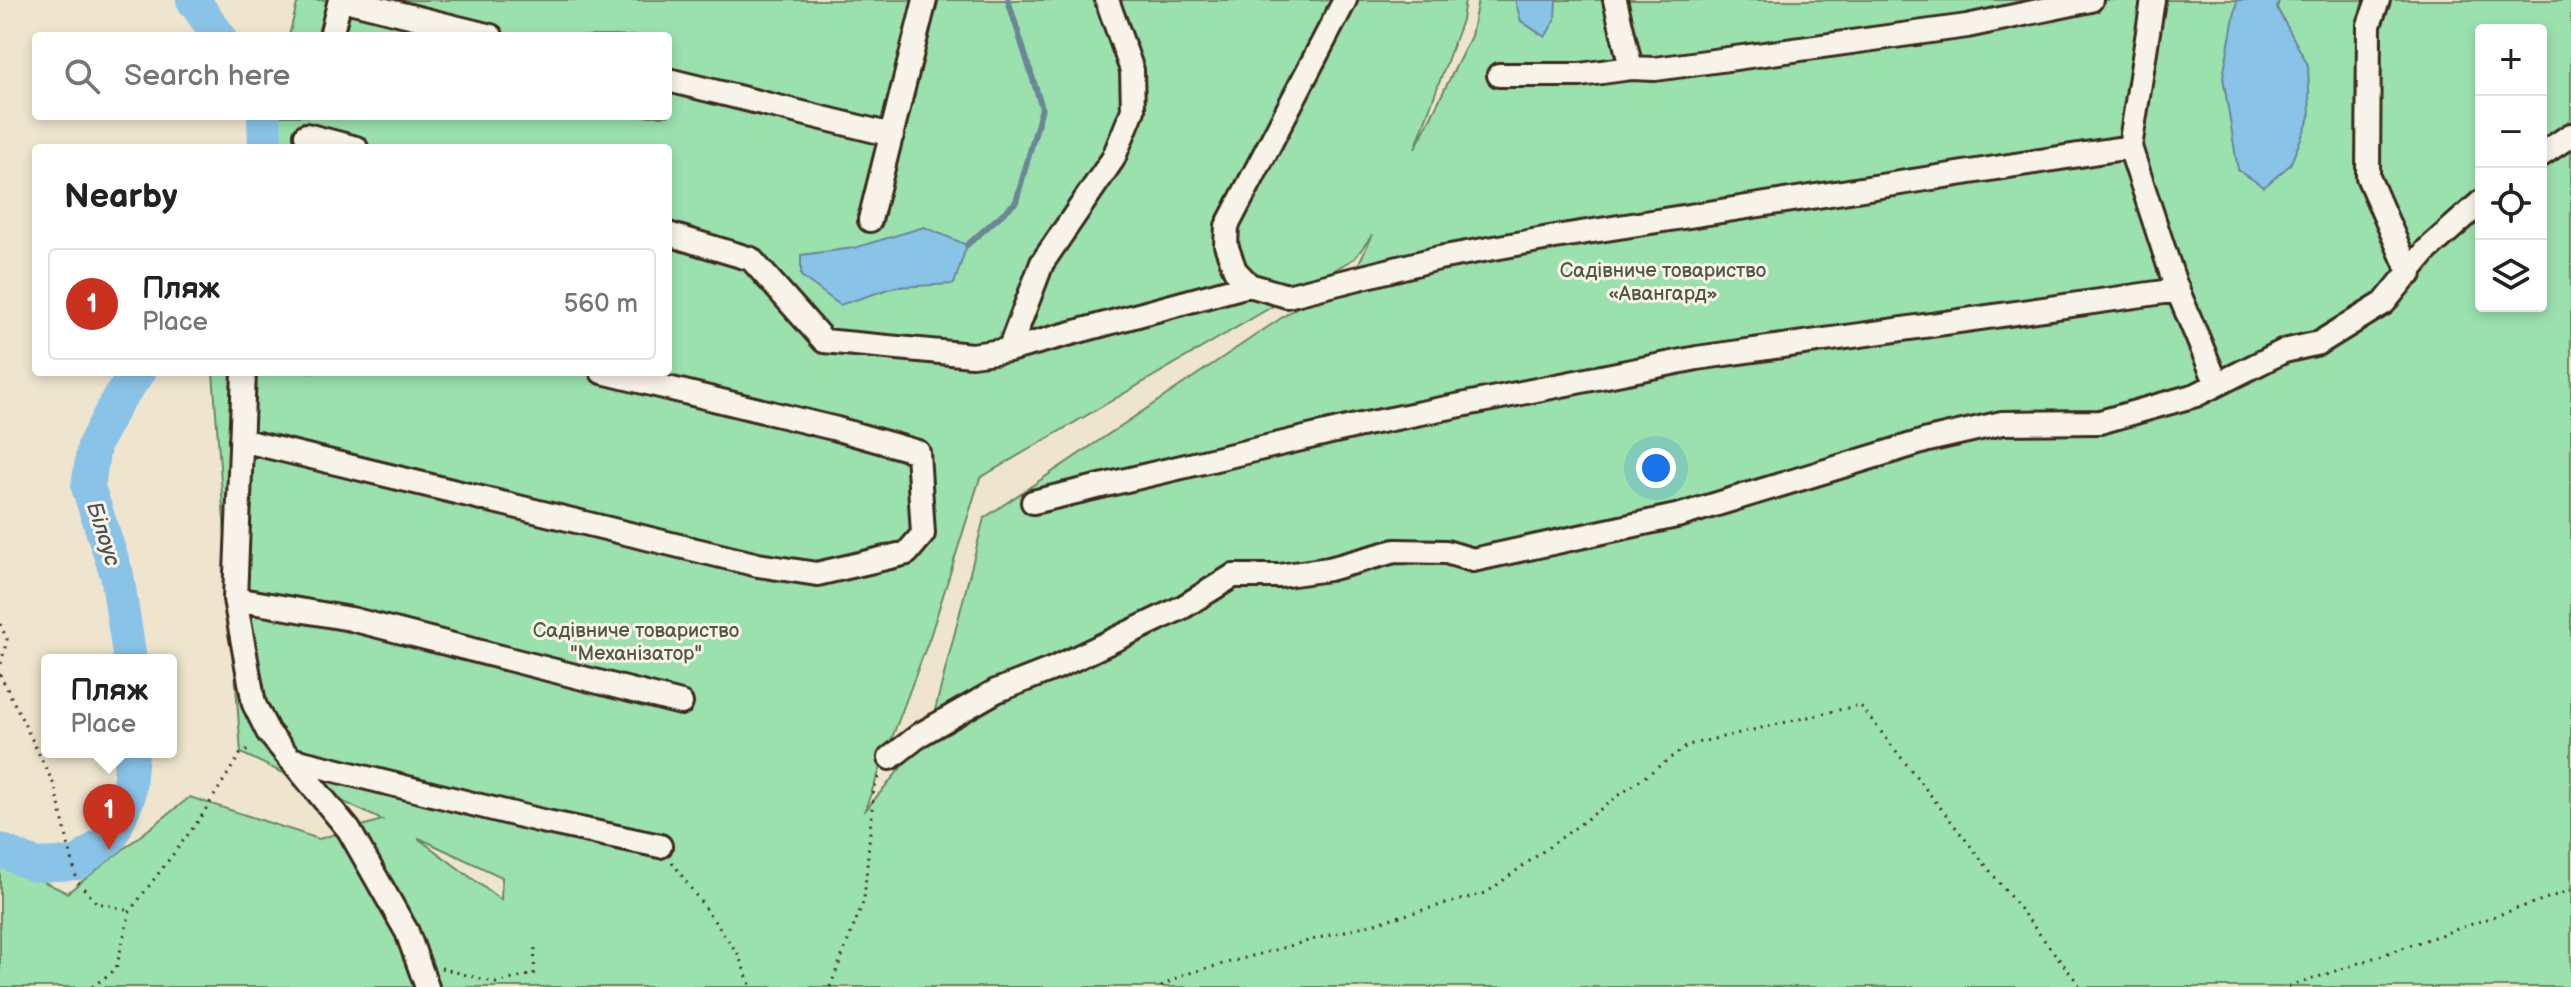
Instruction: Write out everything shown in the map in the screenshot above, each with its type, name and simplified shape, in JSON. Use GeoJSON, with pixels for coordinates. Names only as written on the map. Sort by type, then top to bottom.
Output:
{"type":"FeatureCollection","features":[{"type":"Feature","properties":{"kind":"street"},"geometry":{"type":"LineString","coordinates":[[332,32],[343,0],[475,32]]}},
{"type":"Feature","properties":{"kind":"street"},"geometry":{"type":"LineString","coordinates":[[870,220],[925,0]]}},
{"type":"Feature","properties":{"kind":"street"},"geometry":{"type":"LineString","coordinates":[[1009,350],[1042,263],[1113,159],[1133,110],[1132,70],[1107,0]]}},
{"type":"Feature","properties":{"kind":"street"},"geometry":{"type":"LineString","coordinates":[[1345,0],[1227,226],[1226,245],[1235,270],[1249,285],[1287,296],[1439,258],[1555,237],[2130,147]]}},
{"type":"Feature","properties":{"kind":"street"},"geometry":{"type":"LineString","coordinates":[[1615,0],[1631,68]]}},
{"type":"Feature","properties":{"kind":"street"},"geometry":{"type":"LineString","coordinates":[[1499,75],[1580,75],[1631,68],[1655,69],[1967,26],[2091,0]]}},
{"type":"Feature","properties":{"kind":"street"},"geometry":{"type":"LineString","coordinates":[[2153,0],[2130,147],[2178,290],[2217,384]]}},
{"type":"Feature","properties":{"kind":"street"},"geometry":{"type":"LineString","coordinates":[[2378,0],[2369,25],[2368,177],[2410,274]]}},
{"type":"Feature","properties":{"kind":"street"},"geometry":{"type":"LineString","coordinates":[[672,81],[892,135]]}},
{"type":"Feature","properties":{"kind":"street"},"geometry":{"type":"LineString","coordinates":[[307,133],[343,144]]}},
{"type":"Feature","properties":{"kind":"street"},"geometry":{"type":"LineString","coordinates":[[2547,151],[2571,135]]}},
{"type":"Feature","properties":{"kind":"street"},"geometry":{"type":"LineString","coordinates":[[890,758],[921,734],[996,691],[1055,668],[1183,607],[1233,576],[1279,576],[1329,569],[1395,551],[1446,552],[1473,560],[1681,515],[1928,440],[2002,423],[2100,422],[2196,395],[2284,351],[2319,343],[2384,303],[2427,250],[2475,207]]}},
{"type":"Feature","properties":{"kind":"street"},"geometry":{"type":"LineString","coordinates":[[672,235],[751,259],[824,341],[972,355],[1009,350],[1249,285]]}},
{"type":"Feature","properties":{"kind":"street"},"geometry":{"type":"LineString","coordinates":[[1033,502],[1356,426],[1697,358],[2178,290]]}},
{"type":"Feature","properties":{"kind":"street"},"geometry":{"type":"LineString","coordinates":[[244,376],[235,599],[254,704],[273,738],[349,830],[407,932],[427,987]]}},
{"type":"Feature","properties":{"kind":"street"},"geometry":{"type":"LineString","coordinates":[[241,440],[758,565],[802,572],[817,574],[907,553],[923,534],[918,452],[618,376]]}},
{"type":"Feature","properties":{"kind":"street"},"geometry":{"type":"LineString","coordinates":[[235,599],[351,619],[681,703]]}},
{"type":"Feature","properties":{"kind":"street"},"geometry":{"type":"LineString","coordinates":[[290,759],[660,846]]}},
{"type":"Feature","properties":{"kind":"path"},"geometry":{"type":"LineString","coordinates":[[0,624],[7,639],[0,671],[41,757]]}},
{"type":"Feature","properties":{"kind":"path"},"geometry":{"type":"LineString","coordinates":[[1161,987],[1182,975],[1486,893],[1688,745],[1860,705],[2081,987]]}},
{"type":"Feature","properties":{"kind":"path"},"geometry":{"type":"LineString","coordinates":[[92,987],[116,969],[130,911],[199,820],[241,753],[273,738]]}},
{"type":"Feature","properties":{"kind":"path"},"geometry":{"type":"LineString","coordinates":[[41,758],[55,787],[75,876],[97,903],[130,911]]}},
{"type":"Feature","properties":{"kind":"path"},"geometry":{"type":"LineString","coordinates":[[830,987],[864,900],[874,786],[890,758]]}},
{"type":"Feature","properties":{"kind":"path"},"geometry":{"type":"LineString","coordinates":[[660,846],[738,954],[751,987]]}},
{"type":"Feature","properties":{"kind":"path"},"geometry":{"type":"LineString","coordinates":[[2289,987],[2571,890]]}},
{"type":"Feature","properties":{"kind":"path"},"geometry":{"type":"LineString","coordinates":[[418,962],[496,983],[534,974],[535,945]]}},
{"type":"Feature","properties":{"kind":"green space"},"geometry":{"type":"Polygon","coordinates":[[[298,0],[1465,0],[1462,20],[1415,149],[1471,36],[1478,0],[2571,0],[2571,987],[0,987],[0,860],[67,893],[190,797],[319,839],[382,820],[241,753],[213,376],[672,376],[672,144],[260,144],[267,120],[672,120],[672,32],[290,32],[298,0]],[[1373,234],[1355,258],[980,478],[930,637],[864,812],[929,734],[984,518],[1357,267],[1373,234]],[[419,838],[501,900],[502,877],[419,838]]]}},
{"type":"Feature","properties":{"kind":"water"},"geometry":{"type":"Polygon","coordinates":[[[1515,0],[1556,0],[1555,20],[1545,37],[1521,21],[1515,0]]]}},
{"type":"Feature","properties":{"kind":"water"},"geometry":{"type":"Polygon","coordinates":[[[2237,0],[2279,0],[2277,8],[2308,65],[2310,117],[2290,165],[2264,187],[2238,170],[2223,77],[2237,0]]]}},
{"type":"Feature","properties":{"kind":"water"},"geometry":{"type":"Polygon","coordinates":[[[924,227],[967,245],[954,284],[895,287],[840,305],[801,276],[801,255],[854,248],[924,227]]]}},
{"type":"Feature","properties":{"kind":"waterway","name":"Білоус"},"geometry":{"type":"LineString","coordinates":[[193,0],[216,32]]}},
{"type":"Feature","properties":{"kind":"waterway"},"geometry":{"type":"LineString","coordinates":[[967,245],[1016,202],[1042,108],[1008,0]]}},
{"type":"Feature","properties":{"kind":"waterway","name":"Білоус"},"geometry":{"type":"LineString","coordinates":[[264,120],[265,144]]}},
{"type":"Feature","properties":{"kind":"waterway","name":"Білоус"},"geometry":{"type":"LineString","coordinates":[[129,654],[117,575],[88,487],[94,445],[118,399],[136,376]]}},
{"type":"Feature","properties":{"kind":"waterway","name":"Білоус"},"geometry":{"type":"LineString","coordinates":[[0,850],[35,865],[78,863],[111,837],[128,798],[131,758]]}},
{"type":"Feature","properties":{"kind":"place","name":"Пляж"},"geometry":{"type":"Point","coordinates":[109,850]}},
{"type":"Feature","properties":{"kind":"park label","name":"Садівниче товариство «Авангард»"},"geometry":{"type":"Point","coordinates":[1663,282]}},
{"type":"Feature","properties":{"kind":"park label","name":"Садівниче товариство \"Механізатор\""},"geometry":{"type":"Point","coordinates":[636,642]}}]}
